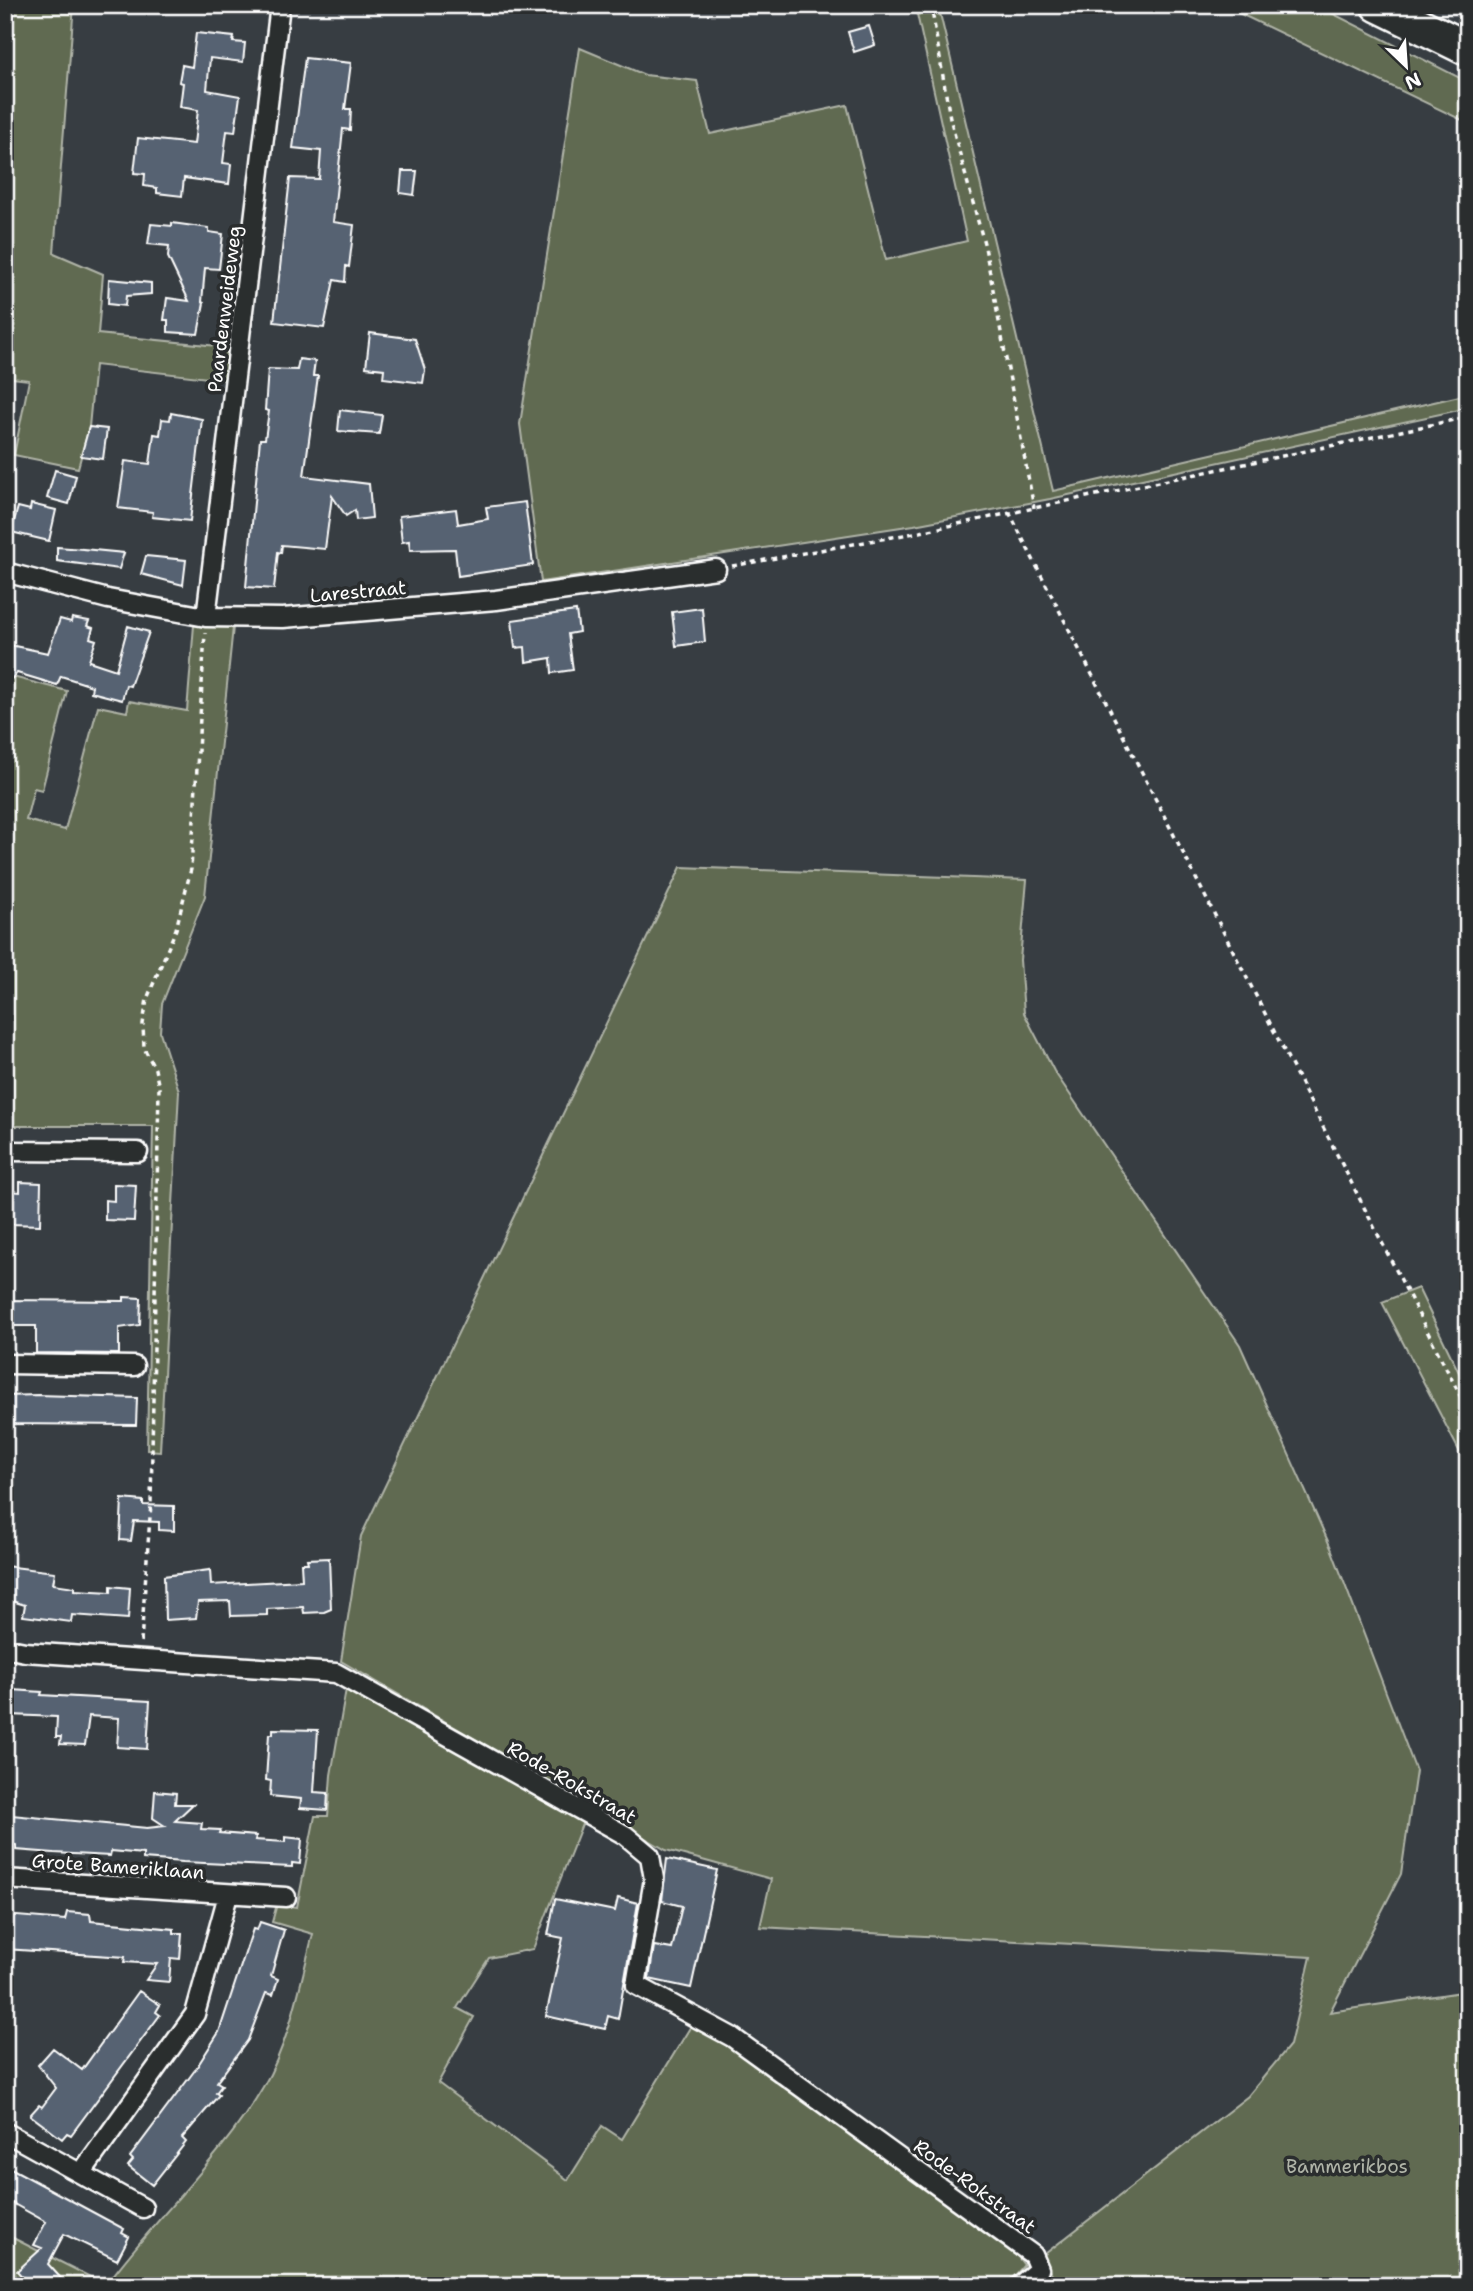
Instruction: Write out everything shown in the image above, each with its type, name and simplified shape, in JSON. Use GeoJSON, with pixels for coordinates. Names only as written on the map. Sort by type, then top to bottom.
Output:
{"type":"FeatureCollection","features":[{"type":"Feature","properties":{"kind":"highway"},"geometry":{"type":"LineString","coordinates":[[1378,5],[1468,49]]}},
{"type":"Feature","properties":{"kind":"highway"},"geometry":{"type":"LineString","coordinates":[[1428,5],[1468,27]]}},
{"type":"Feature","properties":{"kind":"street","name":"Paardenweideweg"},"geometry":{"type":"LineString","coordinates":[[206,617],[280,5]]}},
{"type":"Feature","properties":{"kind":"street","name":"Larestraat"},"geometry":{"type":"LineString","coordinates":[[5,572],[108,599],[206,617],[283,618],[496,600],[716,569]]}},
{"type":"Feature","properties":{"kind":"street"},"geometry":{"type":"LineString","coordinates":[[5,1151],[138,1152]]}},
{"type":"Feature","properties":{"kind":"street"},"geometry":{"type":"LineString","coordinates":[[5,1364],[134,1366]]}},
{"type":"Feature","properties":{"kind":"street","name":"Rode-Rokstraat"},"geometry":{"type":"LineString","coordinates":[[5,1648],[336,1673],[625,1835],[650,1856],[654,1879],[636,1985],[732,2037],[1033,2255],[1039,2269],[1019,2286]]}},
{"type":"Feature","properties":{"kind":"street","name":"Grote Bameriklaan"},"geometry":{"type":"LineString","coordinates":[[5,1879],[286,1897]]}},
{"type":"Feature","properties":{"kind":"street","name":"Grote Bameriklaan"},"geometry":{"type":"LineString","coordinates":[[82,2172],[195,2014],[228,1895]]}},
{"type":"Feature","properties":{"kind":"street"},"geometry":{"type":"LineString","coordinates":[[5,2133],[82,2172],[143,2208]]}},
{"type":"Feature","properties":{"kind":"path"},"geometry":{"type":"LineString","coordinates":[[931,5],[950,118],[985,247],[1034,508]]}},
{"type":"Feature","properties":{"kind":"path"},"geometry":{"type":"LineString","coordinates":[[716,569],[920,532],[1468,417]]}},
{"type":"Feature","properties":{"kind":"path"},"geometry":{"type":"LineString","coordinates":[[1009,512],[1468,1410]]}},
{"type":"Feature","properties":{"kind":"path"},"geometry":{"type":"LineString","coordinates":[[140,1659],[150,1503],[159,1088],[155,1069],[144,1048],[143,1024],[147,999],[176,929],[191,869],[206,617]]}},
{"type":"Feature","properties":{"kind":"green space"},"geometry":{"type":"Polygon","coordinates":[[[5,5],[74,5],[54,253],[103,274],[98,334],[227,347],[225,380],[95,365],[89,427],[78,468],[14,455],[29,380],[5,377],[5,5]]]}},
{"type":"Feature","properties":{"kind":"green space"},"geometry":{"type":"Polygon","coordinates":[[[915,5],[938,5],[1053,491],[1468,394],[1468,408],[1050,499],[914,525],[541,582],[520,424],[580,48],[645,75],[697,81],[710,134],[847,105],[886,260],[967,241],[915,5]]]}},
{"type":"Feature","properties":{"kind":"green space"},"geometry":{"type":"Polygon","coordinates":[[[1222,5],[1316,5],[1468,82],[1468,123],[1222,5]]]}},
{"type":"Feature","properties":{"kind":"green space"},"geometry":{"type":"Polygon","coordinates":[[[194,625],[233,627],[205,896],[162,1004],[160,1032],[179,1091],[160,1451],[147,1450],[153,1126],[5,1126],[5,675],[67,691],[42,790],[34,788],[26,820],[65,830],[98,706],[127,712],[129,701],[187,711],[194,625]]]}},
{"type":"Feature","properties":{"kind":"green space","name":"Bammerikbos"},"geometry":{"type":"Polygon","coordinates":[[[681,867],[1027,880],[1020,960],[1024,1013],[1054,1071],[1240,1345],[1331,1548],[1416,1771],[1401,1874],[1330,2012],[1468,1991],[1468,2286],[1059,2286],[1041,2257],[1248,2096],[1290,2045],[1311,1957],[760,1927],[771,1879],[666,1850],[341,1661],[361,1536],[681,867]]]}},
{"type":"Feature","properties":{"kind":"green space"},"geometry":{"type":"Polygon","coordinates":[[[1418,1288],[1468,1391],[1468,1468],[1382,1302],[1418,1288]]]}},
{"type":"Feature","properties":{"kind":"green space"},"geometry":{"type":"Polygon","coordinates":[[[346,1689],[584,1819],[533,1949],[489,1958],[457,2008],[474,2017],[438,2083],[568,2180],[602,2126],[622,2139],[691,2026],[721,2038],[839,2119],[1015,2253],[1024,2265],[1006,2286],[5,2286],[5,2234],[106,2285],[228,2139],[263,2087],[287,2032],[313,1934],[272,1922],[277,1904],[297,1907],[315,1816],[328,1816],[331,1775],[346,1689]]]}},
{"type":"Feature","properties":{"kind":"building"},"geometry":{"type":"Polygon","coordinates":[[[869,26],[875,45],[854,52],[848,32],[869,26]]]}},
{"type":"Feature","properties":{"kind":"building"},"geometry":{"type":"Polygon","coordinates":[[[196,33],[234,37],[233,42],[245,43],[243,62],[210,58],[207,90],[240,96],[235,132],[227,131],[223,163],[231,164],[229,184],[184,178],[182,196],[157,193],[157,188],[144,186],[145,174],[134,173],[138,138],[194,144],[198,110],[180,107],[183,83],[179,82],[182,65],[192,67],[196,33]]]}},
{"type":"Feature","properties":{"kind":"building"},"geometry":{"type":"Polygon","coordinates":[[[305,58],[351,63],[345,109],[351,109],[350,130],[343,129],[333,222],[354,225],[345,282],[334,280],[324,328],[274,322],[290,178],[319,179],[321,151],[293,148],[305,58]]]}},
{"type":"Feature","properties":{"kind":"building"},"geometry":{"type":"Polygon","coordinates":[[[402,171],[417,171],[414,195],[400,193],[402,171]]]}},
{"type":"Feature","properties":{"kind":"building"},"geometry":{"type":"Polygon","coordinates":[[[172,223],[209,228],[209,232],[223,234],[219,269],[205,268],[204,303],[198,334],[168,332],[168,320],[164,320],[167,298],[189,301],[168,257],[169,246],[148,244],[151,224],[172,226],[172,223]]]}},
{"type":"Feature","properties":{"kind":"building"},"geometry":{"type":"Polygon","coordinates":[[[109,279],[151,283],[151,294],[126,296],[125,306],[108,304],[109,279]]]}},
{"type":"Feature","properties":{"kind":"building"},"geometry":{"type":"Polygon","coordinates":[[[370,333],[415,339],[425,370],[423,383],[383,378],[384,369],[366,367],[370,333]]]}},
{"type":"Feature","properties":{"kind":"building"},"geometry":{"type":"Polygon","coordinates":[[[299,359],[315,361],[313,376],[318,376],[304,476],[369,484],[372,518],[356,520],[355,510],[346,516],[332,496],[325,549],[282,545],[281,553],[278,552],[274,589],[246,587],[260,439],[265,439],[269,411],[265,410],[268,369],[297,370],[299,359]]]}},
{"type":"Feature","properties":{"kind":"building"},"geometry":{"type":"Polygon","coordinates":[[[340,410],[382,415],[379,434],[338,431],[340,410]]]}},
{"type":"Feature","properties":{"kind":"building"},"geometry":{"type":"Polygon","coordinates":[[[171,413],[202,419],[190,521],[152,517],[153,512],[118,508],[125,461],[150,464],[154,434],[160,435],[162,419],[170,420],[171,413]]]}},
{"type":"Feature","properties":{"kind":"building"},"geometry":{"type":"Polygon","coordinates":[[[89,427],[107,429],[103,459],[81,456],[89,427]]]}},
{"type":"Feature","properties":{"kind":"building"},"geometry":{"type":"Polygon","coordinates":[[[55,470],[76,476],[69,504],[47,498],[55,470]]]}},
{"type":"Feature","properties":{"kind":"building"},"geometry":{"type":"Polygon","coordinates":[[[525,502],[533,565],[458,576],[455,549],[410,550],[409,541],[402,542],[399,516],[456,509],[458,524],[488,519],[486,507],[525,502]]]}},
{"type":"Feature","properties":{"kind":"building"},"geometry":{"type":"Polygon","coordinates":[[[31,504],[56,510],[49,541],[11,532],[18,507],[30,510],[31,504]]]}},
{"type":"Feature","properties":{"kind":"building"},"geometry":{"type":"Polygon","coordinates":[[[57,547],[124,553],[119,569],[57,561],[57,547]]]}},
{"type":"Feature","properties":{"kind":"building"},"geometry":{"type":"Polygon","coordinates":[[[146,556],[186,560],[183,585],[141,574],[146,556]]]}},
{"type":"Feature","properties":{"kind":"building"},"geometry":{"type":"Polygon","coordinates":[[[702,608],[705,642],[676,646],[672,612],[702,608]]]}},
{"type":"Feature","properties":{"kind":"building"},"geometry":{"type":"Polygon","coordinates":[[[576,611],[579,632],[568,634],[573,670],[552,673],[551,658],[526,662],[525,647],[515,648],[512,620],[576,611]]]}},
{"type":"Feature","properties":{"kind":"building"},"geometry":{"type":"Polygon","coordinates":[[[72,618],[89,621],[87,626],[93,628],[90,638],[96,640],[89,661],[116,670],[128,626],[149,632],[130,686],[126,685],[122,700],[91,692],[92,686],[61,676],[57,685],[17,673],[5,686],[5,644],[48,653],[60,619],[71,622],[72,618]]]}},
{"type":"Feature","properties":{"kind":"building"},"geometry":{"type":"Polygon","coordinates":[[[20,1182],[41,1183],[40,1225],[10,1224],[11,1191],[20,1192],[20,1182]]]}},
{"type":"Feature","properties":{"kind":"building"},"geometry":{"type":"Polygon","coordinates":[[[114,1184],[136,1185],[134,1221],[105,1220],[105,1200],[114,1201],[114,1184]]]}},
{"type":"Feature","properties":{"kind":"building"},"geometry":{"type":"Polygon","coordinates":[[[124,1297],[141,1298],[140,1325],[119,1328],[119,1354],[36,1353],[36,1326],[5,1326],[5,1300],[124,1301],[124,1297]]]}},
{"type":"Feature","properties":{"kind":"building"},"geometry":{"type":"Polygon","coordinates":[[[5,1396],[137,1398],[136,1425],[5,1424],[5,1396]]]}},
{"type":"Feature","properties":{"kind":"building"},"geometry":{"type":"Polygon","coordinates":[[[122,1499],[143,1501],[143,1505],[174,1506],[174,1531],[159,1530],[159,1522],[134,1521],[131,1541],[120,1540],[122,1499]]]}},
{"type":"Feature","properties":{"kind":"building"},"geometry":{"type":"Polygon","coordinates":[[[329,1558],[331,1609],[324,1612],[304,1613],[303,1607],[267,1609],[267,1615],[231,1616],[230,1601],[198,1602],[196,1618],[165,1620],[164,1576],[210,1570],[211,1585],[302,1580],[301,1563],[308,1563],[307,1559],[329,1558]]]}},
{"type":"Feature","properties":{"kind":"building"},"geometry":{"type":"Polygon","coordinates":[[[5,1566],[55,1572],[53,1584],[75,1587],[75,1590],[111,1592],[111,1586],[130,1588],[128,1619],[72,1615],[71,1622],[23,1616],[25,1605],[5,1599],[5,1566]]]}},
{"type":"Feature","properties":{"kind":"building"},"geometry":{"type":"Polygon","coordinates":[[[12,1690],[42,1692],[41,1695],[150,1701],[147,1749],[117,1747],[119,1718],[89,1716],[85,1745],[60,1744],[61,1737],[56,1737],[57,1717],[11,1715],[12,1690]]]}},
{"type":"Feature","properties":{"kind":"building"},"geometry":{"type":"Polygon","coordinates":[[[273,1729],[318,1730],[314,1792],[328,1793],[327,1810],[300,1808],[301,1799],[270,1796],[271,1781],[266,1780],[269,1734],[273,1734],[273,1729]]]}},
{"type":"Feature","properties":{"kind":"building"},"geometry":{"type":"Polygon","coordinates":[[[155,1791],[176,1793],[175,1804],[193,1804],[175,1821],[202,1823],[201,1829],[256,1836],[255,1840],[285,1842],[285,1837],[302,1839],[300,1864],[292,1863],[292,1867],[183,1862],[143,1859],[143,1854],[111,1851],[110,1856],[54,1853],[16,1850],[16,1845],[5,1843],[5,1818],[11,1818],[12,1815],[147,1828],[165,1826],[153,1818],[155,1791]]]}},
{"type":"Feature","properties":{"kind":"building"},"geometry":{"type":"Polygon","coordinates":[[[667,1859],[717,1870],[691,1988],[649,1979],[654,1946],[672,1949],[682,1906],[662,1901],[667,1859]]]}},
{"type":"Feature","properties":{"kind":"building"},"geometry":{"type":"Polygon","coordinates":[[[618,1898],[638,1903],[618,2019],[608,2016],[605,2029],[546,2016],[563,1938],[548,1935],[555,1899],[615,1911],[618,1898]]]}},
{"type":"Feature","properties":{"kind":"building"},"geometry":{"type":"Polygon","coordinates":[[[67,1912],[90,1914],[91,1921],[174,1929],[174,1933],[182,1933],[180,1959],[171,1958],[169,1982],[146,1980],[157,1964],[124,1962],[125,1957],[5,1949],[5,1915],[65,1920],[67,1912]]]}},
{"type":"Feature","properties":{"kind":"building"},"geometry":{"type":"Polygon","coordinates":[[[260,1922],[284,1930],[271,1976],[278,1979],[273,1995],[266,1993],[248,2040],[217,2082],[222,2085],[216,2093],[219,2095],[182,2138],[186,2142],[152,2185],[128,2166],[133,2160],[130,2157],[195,2070],[219,2032],[253,1929],[257,1930],[260,1922]]]}},
{"type":"Feature","properties":{"kind":"building"},"geometry":{"type":"Polygon","coordinates":[[[139,1991],[160,2005],[156,2012],[160,2015],[71,2135],[67,2133],[62,2139],[30,2115],[39,2105],[42,2107],[56,2088],[38,2065],[53,2048],[82,2070],[139,1991]]]}},
{"type":"Feature","properties":{"kind":"building"},"geometry":{"type":"Polygon","coordinates":[[[5,2165],[124,2229],[122,2233],[129,2237],[117,2260],[64,2234],[48,2264],[68,2286],[31,2286],[17,2271],[42,2248],[34,2245],[46,2222],[5,2199],[5,2165]]]}}]}
